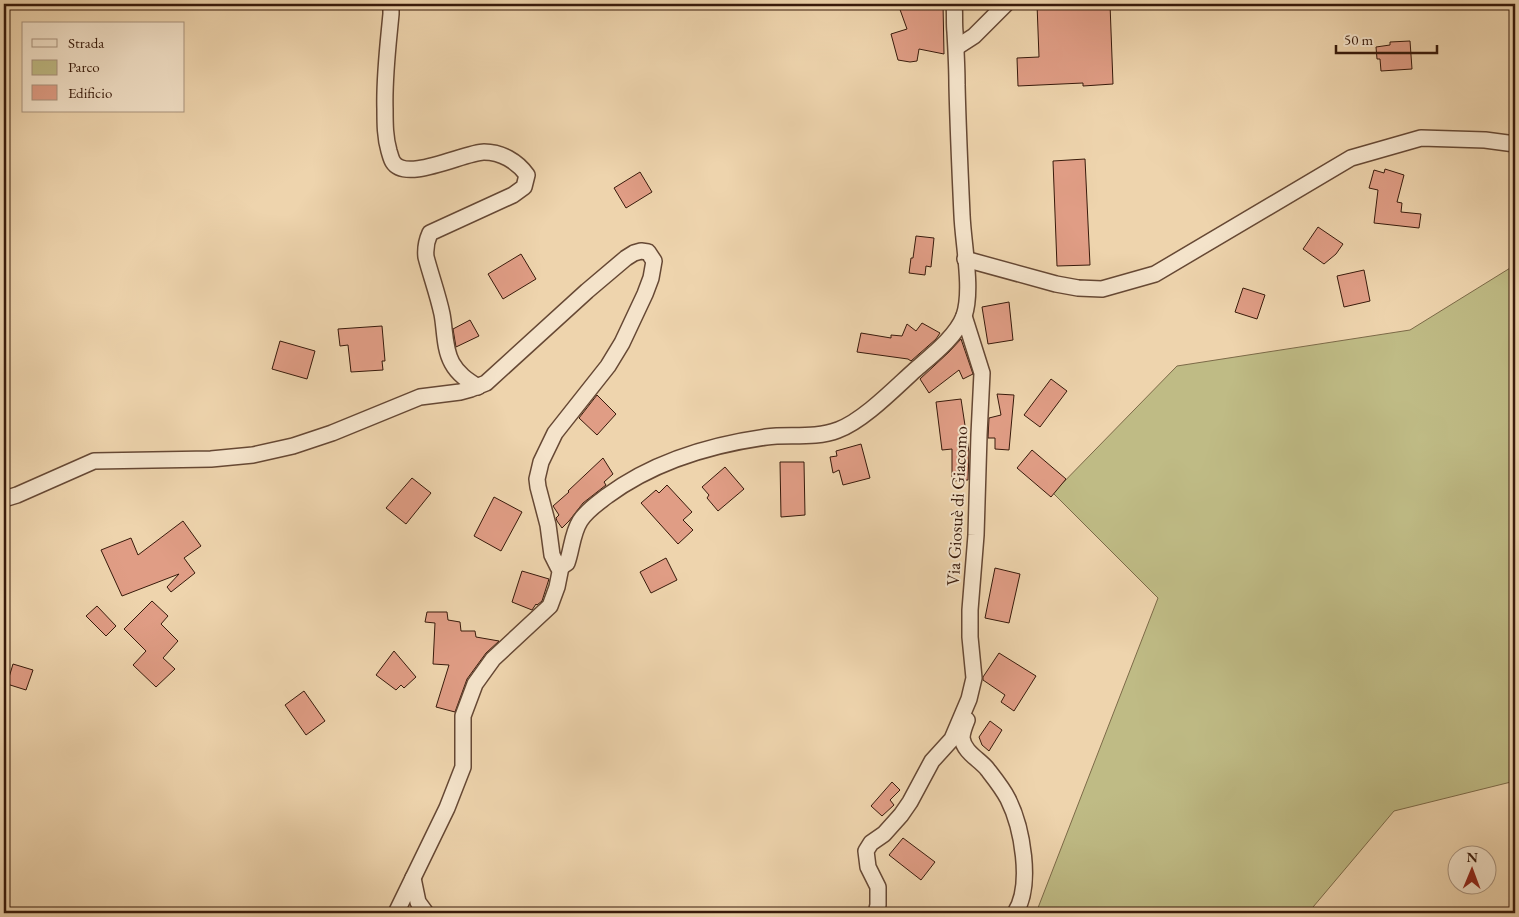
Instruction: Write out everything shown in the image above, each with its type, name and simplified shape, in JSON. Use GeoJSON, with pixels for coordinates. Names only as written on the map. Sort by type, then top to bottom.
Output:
{"type":"FeatureCollection","features":[{"type":"Feature","properties":{"kind":"street"},"geometry":{"type":"LineString","coordinates":[[391,4],[384,81],[385,138],[393,163],[401,168],[414,169],[483,152],[510,159],[521,167],[527,175],[524,187],[512,195],[430,233],[427,240],[426,257],[442,314],[450,362],[457,372],[478,386]]}},
{"type":"Feature","properties":{"kind":"street"},"geometry":{"type":"LineString","coordinates":[[396,913],[447,808],[463,767],[463,716],[475,684],[492,659],[550,606],[557,588],[561,567],[567,563],[571,544],[582,518],[595,505],[618,488],[653,468],[691,453],[767,436],[810,436],[838,430],[861,416],[941,347],[954,332],[964,316],[968,286],[959,140],[954,4]]}},
{"type":"Feature","properties":{"kind":"street"},"geometry":{"type":"LineString","coordinates":[[957,47],[974,36],[1006,4]]}},
{"type":"Feature","properties":{"kind":"street"},"geometry":{"type":"LineString","coordinates":[[965,259],[1056,284],[1078,288],[1102,289],[1156,274],[1351,158],[1421,138],[1485,140],[1515,144]]}},
{"type":"Feature","properties":{"kind":"street"},"geometry":{"type":"LineString","coordinates":[[4,499],[94,461],[211,459],[253,455],[293,446],[332,433],[420,397],[460,392],[486,383],[626,258],[641,251],[648,252],[654,261],[652,278],[622,343],[608,366],[555,433],[538,472],[538,487],[548,525],[552,555],[558,567],[561,567]]}},
{"type":"Feature","properties":{"kind":"street","name":"Via Giosuè di Giacomo"},"geometry":{"type":"LineString","coordinates":[[876,913],[878,887],[868,867],[866,851],[871,843],[884,834],[894,823],[910,802],[932,762],[952,739],[969,699],[974,678],[970,637],[970,610],[976,534],[982,373],[964,316]]}},
{"type":"Feature","properties":{"kind":"street","name":"Via Giosuè di Giacomo"},"geometry":{"type":"LineString","coordinates":[[969,699],[969,710],[962,738],[967,750],[987,768],[1008,798],[1024,852],[1025,870],[1022,891],[1015,913]]}},
{"type":"Feature","properties":{"kind":"street"},"geometry":{"type":"LineString","coordinates":[[413,878],[418,902],[426,913]]}},
{"type":"Feature","properties":{"kind":"green space"},"geometry":{"type":"Polygon","coordinates":[[[1515,265],[1515,781],[1394,811],[1308,913],[1036,913],[1158,598],[1053,493],[1177,366],[1410,330],[1515,265]]]}},
{"type":"Feature","properties":{"kind":"building"},"geometry":{"type":"Polygon","coordinates":[[[898,4],[943,4],[944,54],[919,49],[917,61],[898,60],[891,34],[907,29],[898,4]]]}},
{"type":"Feature","properties":{"kind":"building"},"geometry":{"type":"Polygon","coordinates":[[[1037,4],[1110,4],[1113,84],[1083,86],[1083,83],[1018,86],[1017,58],[1039,57],[1037,4]]]}},
{"type":"Feature","properties":{"kind":"building"},"geometry":{"type":"Polygon","coordinates":[[[1410,41],[1412,69],[1381,71],[1376,47],[1390,45],[1390,42],[1410,41]]]}},
{"type":"Feature","properties":{"kind":"building"},"geometry":{"type":"Polygon","coordinates":[[[1085,159],[1090,265],[1057,266],[1053,161],[1085,159]]]}},
{"type":"Feature","properties":{"kind":"building"},"geometry":{"type":"Polygon","coordinates":[[[1385,169],[1404,175],[1397,202],[1402,203],[1401,212],[1421,214],[1419,228],[1374,223],[1378,190],[1369,188],[1374,170],[1384,173],[1385,169]]]}},
{"type":"Feature","properties":{"kind":"building"},"geometry":{"type":"Polygon","coordinates":[[[640,172],[652,192],[626,208],[614,188],[640,172]]]}},
{"type":"Feature","properties":{"kind":"building"},"geometry":{"type":"Polygon","coordinates":[[[1318,227],[1343,244],[1336,254],[1324,264],[1303,249],[1318,227]]]}},
{"type":"Feature","properties":{"kind":"building"},"geometry":{"type":"Polygon","coordinates":[[[916,236],[934,238],[931,267],[926,266],[925,275],[909,273],[916,236]]]}},
{"type":"Feature","properties":{"kind":"building"},"geometry":{"type":"Polygon","coordinates":[[[521,254],[536,279],[503,299],[488,274],[521,254]]]}},
{"type":"Feature","properties":{"kind":"building"},"geometry":{"type":"Polygon","coordinates":[[[1364,270],[1370,301],[1344,307],[1337,276],[1364,270]]]}},
{"type":"Feature","properties":{"kind":"building"},"geometry":{"type":"Polygon","coordinates":[[[1243,288],[1265,295],[1257,319],[1235,312],[1243,288]]]}},
{"type":"Feature","properties":{"kind":"building"},"geometry":{"type":"Polygon","coordinates":[[[1009,302],[1013,340],[988,344],[982,307],[1009,302]]]}},
{"type":"Feature","properties":{"kind":"building"},"geometry":{"type":"Polygon","coordinates":[[[470,320],[479,336],[456,347],[453,329],[470,320]]]}},
{"type":"Feature","properties":{"kind":"building"},"geometry":{"type":"Polygon","coordinates":[[[922,323],[940,333],[936,339],[911,361],[857,352],[861,333],[891,338],[891,335],[902,336],[907,324],[916,331],[922,323]]]}},
{"type":"Feature","properties":{"kind":"building"},"geometry":{"type":"Polygon","coordinates":[[[382,326],[385,361],[382,361],[383,370],[351,372],[348,345],[340,346],[338,329],[382,326]]]}},
{"type":"Feature","properties":{"kind":"building"},"geometry":{"type":"Polygon","coordinates":[[[961,339],[973,374],[963,379],[959,370],[929,393],[920,379],[961,339]]]}},
{"type":"Feature","properties":{"kind":"building"},"geometry":{"type":"Polygon","coordinates":[[[280,341],[315,351],[307,379],[272,369],[280,341]]]}},
{"type":"Feature","properties":{"kind":"building"},"geometry":{"type":"Polygon","coordinates":[[[1051,379],[1067,391],[1040,427],[1024,415],[1051,379]]]}},
{"type":"Feature","properties":{"kind":"building"},"geometry":{"type":"Polygon","coordinates":[[[997,394],[1014,395],[1009,450],[995,449],[995,438],[988,438],[989,418],[1001,415],[997,394]]]}},
{"type":"Feature","properties":{"kind":"building"},"geometry":{"type":"Polygon","coordinates":[[[597,395],[616,414],[597,435],[579,418],[597,395]]]}},
{"type":"Feature","properties":{"kind":"building"},"geometry":{"type":"Polygon","coordinates":[[[961,399],[969,452],[968,480],[952,481],[952,449],[942,450],[936,402],[961,399]]]}},
{"type":"Feature","properties":{"kind":"building"},"geometry":{"type":"Polygon","coordinates":[[[861,444],[870,478],[843,485],[839,470],[833,473],[830,457],[837,456],[836,451],[861,444]]]}},
{"type":"Feature","properties":{"kind":"building"},"geometry":{"type":"Polygon","coordinates":[[[1032,450],[1066,479],[1051,497],[1017,468],[1032,450]]]}},
{"type":"Feature","properties":{"kind":"building"},"geometry":{"type":"Polygon","coordinates":[[[603,458],[613,474],[604,482],[606,485],[583,503],[562,528],[556,518],[559,515],[553,506],[603,458]]]}},
{"type":"Feature","properties":{"kind":"building"},"geometry":{"type":"Polygon","coordinates":[[[780,462],[804,462],[805,515],[781,517],[780,462]]]}},
{"type":"Feature","properties":{"kind":"building"},"geometry":{"type":"Polygon","coordinates":[[[725,467],[744,489],[718,511],[707,498],[709,495],[702,487],[725,467]]]}},
{"type":"Feature","properties":{"kind":"building"},"geometry":{"type":"Polygon","coordinates":[[[412,478],[431,493],[406,524],[386,508],[412,478]]]}},
{"type":"Feature","properties":{"kind":"building"},"geometry":{"type":"Polygon","coordinates":[[[667,485],[692,512],[683,520],[693,530],[678,544],[641,503],[656,490],[659,493],[667,485]]]}},
{"type":"Feature","properties":{"kind":"building"},"geometry":{"type":"Polygon","coordinates":[[[494,497],[522,512],[501,551],[474,536],[494,497]]]}},
{"type":"Feature","properties":{"kind":"building"},"geometry":{"type":"Polygon","coordinates":[[[183,521],[201,546],[184,558],[195,573],[171,592],[167,587],[179,574],[122,596],[101,550],[131,538],[138,555],[183,521]]]}},
{"type":"Feature","properties":{"kind":"building"},"geometry":{"type":"Polygon","coordinates":[[[666,558],[677,580],[651,593],[640,572],[666,558]]]}},
{"type":"Feature","properties":{"kind":"building"},"geometry":{"type":"Polygon","coordinates":[[[995,568],[1020,574],[1009,623],[985,618],[995,568]]]}},
{"type":"Feature","properties":{"kind":"building"},"geometry":{"type":"Polygon","coordinates":[[[522,571],[549,579],[542,601],[536,604],[532,610],[512,602],[522,571]]]}},
{"type":"Feature","properties":{"kind":"building"},"geometry":{"type":"Polygon","coordinates":[[[152,601],[168,616],[161,624],[178,641],[163,658],[175,669],[156,687],[133,665],[146,651],[124,629],[152,601]]]}},
{"type":"Feature","properties":{"kind":"building"},"geometry":{"type":"Polygon","coordinates":[[[97,606],[116,626],[106,636],[86,616],[97,606]]]}},
{"type":"Feature","properties":{"kind":"building"},"geometry":{"type":"Polygon","coordinates":[[[427,612],[447,612],[448,620],[460,622],[461,631],[475,631],[476,637],[499,641],[486,653],[467,679],[455,712],[436,707],[449,665],[433,664],[435,623],[425,622],[427,612]]]}},
{"type":"Feature","properties":{"kind":"building"},"geometry":{"type":"Polygon","coordinates":[[[394,651],[416,677],[404,688],[401,685],[396,690],[376,675],[394,651]]]}},
{"type":"Feature","properties":{"kind":"building"},"geometry":{"type":"Polygon","coordinates":[[[999,653],[1036,676],[1014,711],[1001,702],[1005,695],[983,680],[983,677],[999,653]]]}},
{"type":"Feature","properties":{"kind":"building"},"geometry":{"type":"Polygon","coordinates":[[[13,664],[33,670],[26,690],[7,684],[13,664]]]}},
{"type":"Feature","properties":{"kind":"building"},"geometry":{"type":"Polygon","coordinates":[[[304,691],[325,721],[306,735],[285,705],[304,691]]]}},
{"type":"Feature","properties":{"kind":"building"},"geometry":{"type":"Polygon","coordinates":[[[990,721],[1002,730],[989,751],[982,745],[979,737],[990,721]]]}},
{"type":"Feature","properties":{"kind":"building"},"geometry":{"type":"Polygon","coordinates":[[[892,782],[900,790],[890,800],[894,805],[882,816],[871,806],[892,782]]]}},
{"type":"Feature","properties":{"kind":"building"},"geometry":{"type":"Polygon","coordinates":[[[903,838],[935,862],[921,880],[889,855],[903,838]]]}}]}
